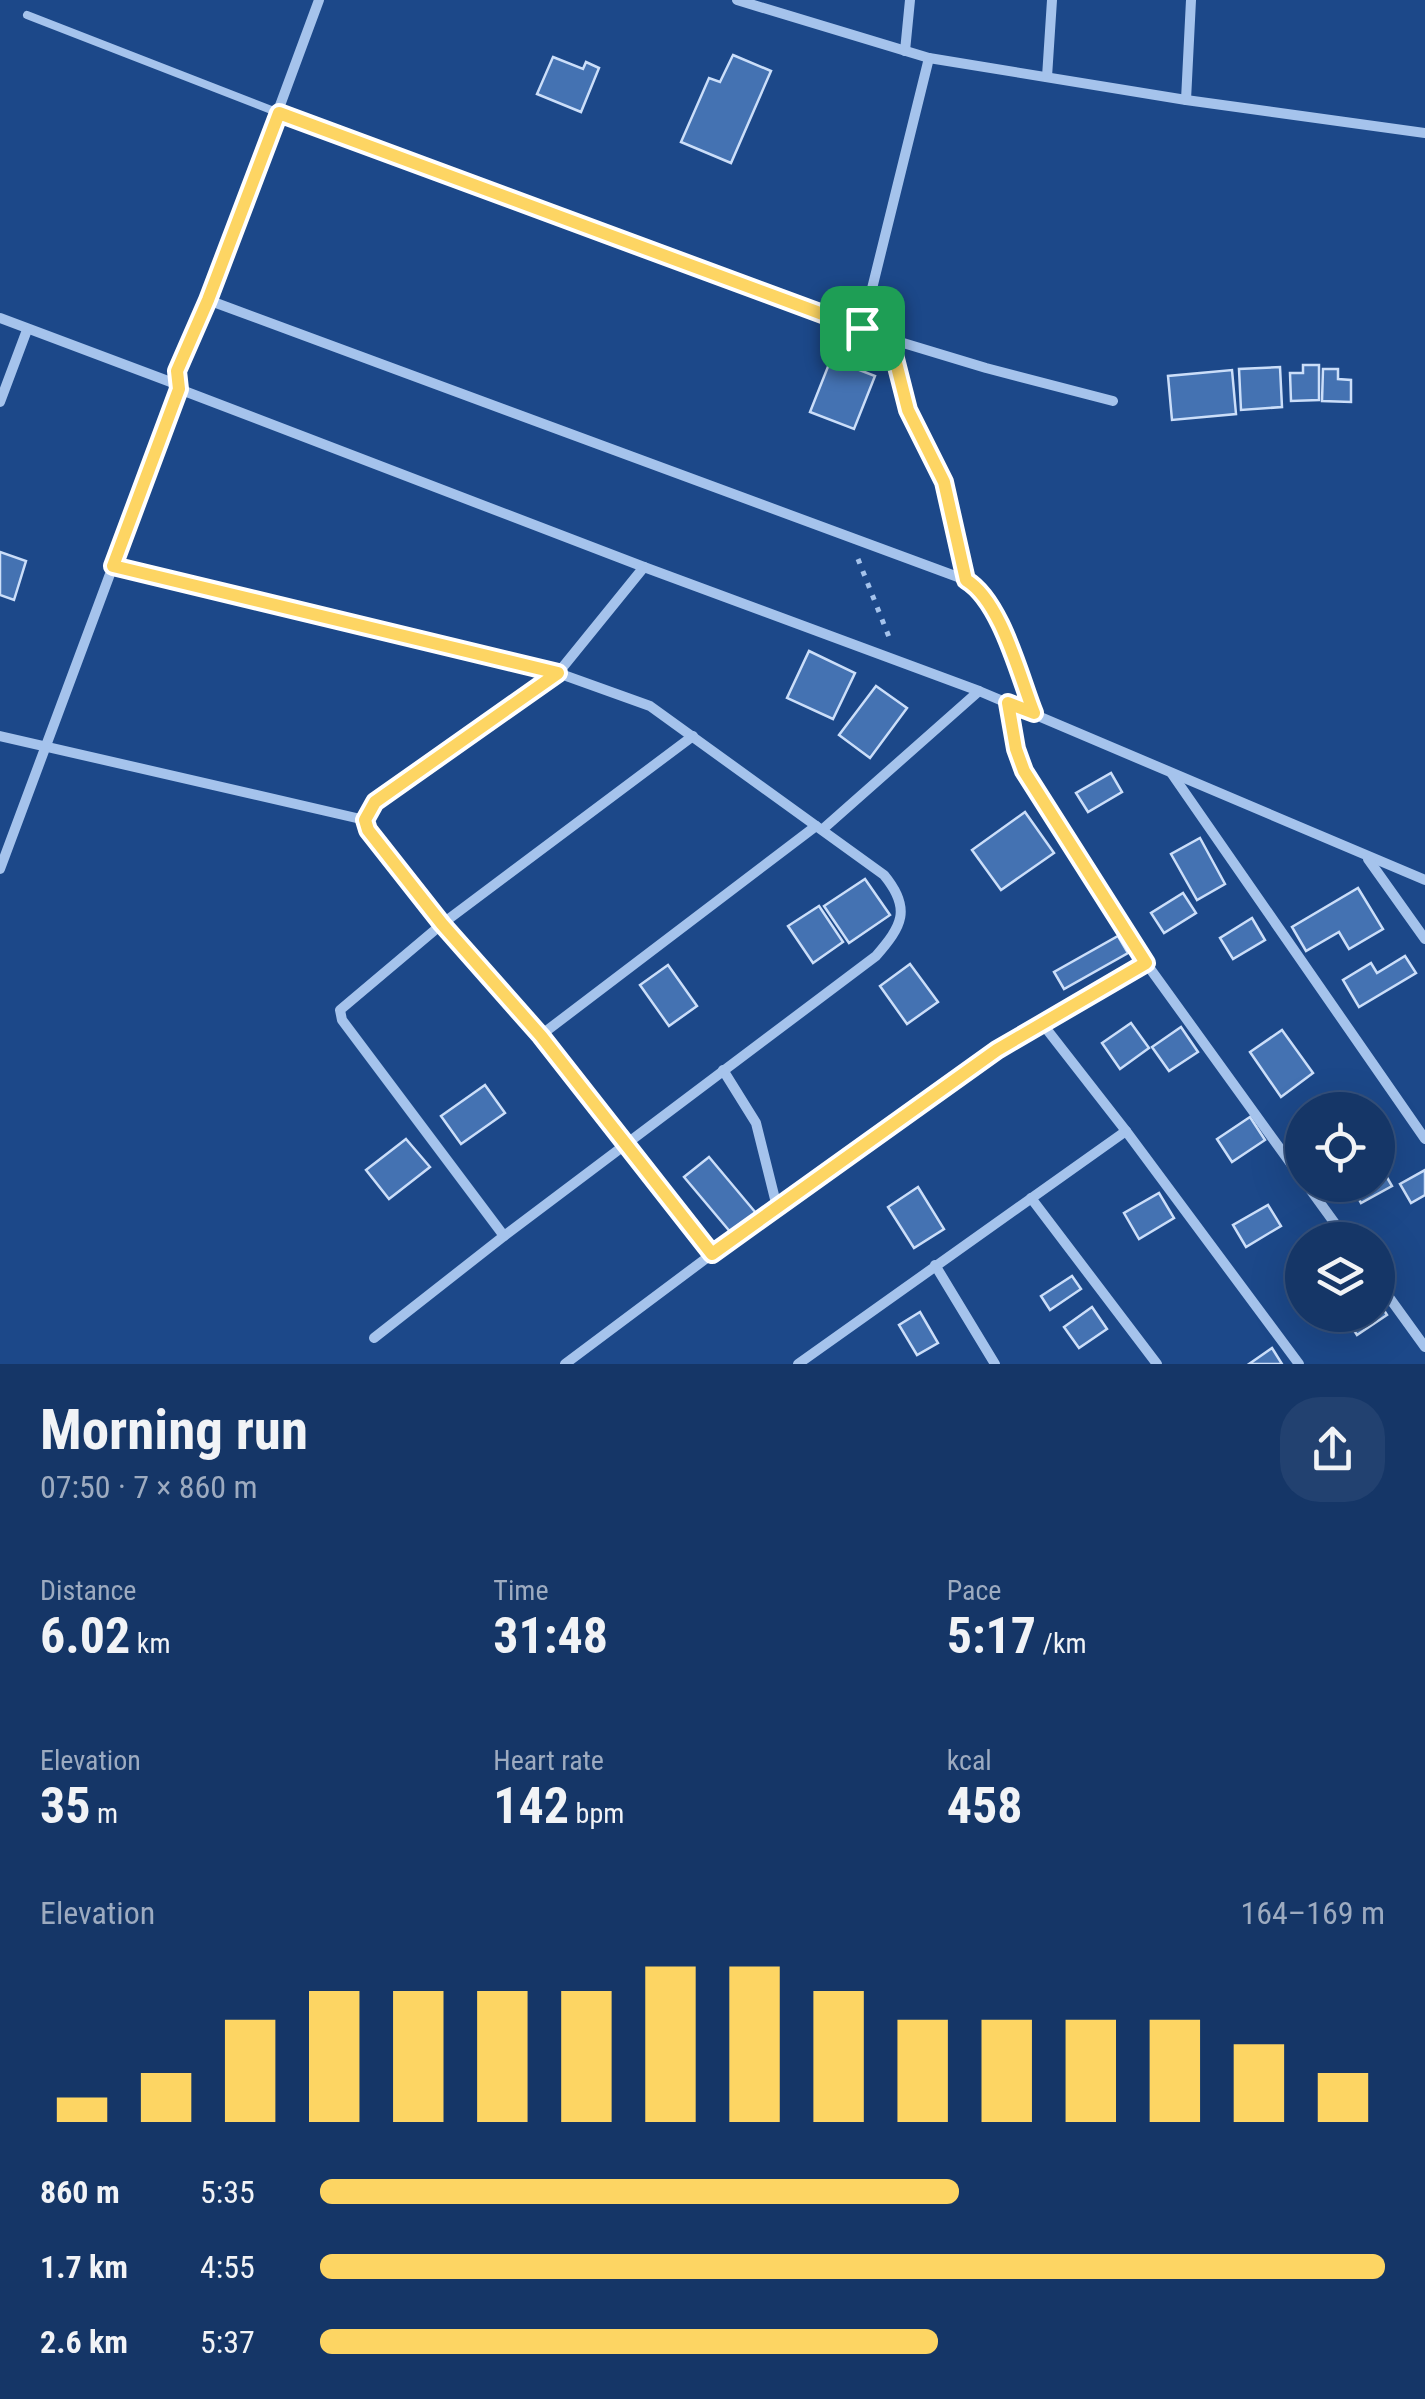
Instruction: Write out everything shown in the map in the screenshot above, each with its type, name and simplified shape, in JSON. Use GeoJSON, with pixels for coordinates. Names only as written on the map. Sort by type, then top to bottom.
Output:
{"type":"FeatureCollection","features":[{"type":"Feature","properties":{"kind":"street"},"geometry":{"type":"LineString","coordinates":[[0,869],[178,386],[177,371],[208,300],[319,0]]}},
{"type":"Feature","properties":{"kind":"street"},"geometry":{"type":"LineString","coordinates":[[737,0],[929,58],[1186,100],[1425,133]]}},
{"type":"Feature","properties":{"kind":"street"},"geometry":{"type":"LineString","coordinates":[[905,51],[910,0]]}},
{"type":"Feature","properties":{"kind":"street"},"geometry":{"type":"LineString","coordinates":[[1047,77],[1052,0]]}},
{"type":"Feature","properties":{"kind":"street"},"geometry":{"type":"LineString","coordinates":[[1186,100],[1191,0]]}},
{"type":"Feature","properties":{"kind":"street"},"geometry":{"type":"LineString","coordinates":[[862,328],[929,58]]}},
{"type":"Feature","properties":{"kind":"street"},"geometry":{"type":"LineString","coordinates":[[279,113],[890,339],[1113,401]]}},
{"type":"Feature","properties":{"kind":"street"},"geometry":{"type":"LineString","coordinates":[[208,300],[966,580],[978,587],[991,605],[1034,713]]}},
{"type":"Feature","properties":{"kind":"street"},"geometry":{"type":"LineString","coordinates":[[0,318],[1034,713],[1425,880]]}},
{"type":"Feature","properties":{"kind":"street"},"geometry":{"type":"LineString","coordinates":[[0,402],[27,330]]}},
{"type":"Feature","properties":{"kind":"street"},"geometry":{"type":"LineString","coordinates":[[890,339],[908,410],[944,482],[966,580]]}},
{"type":"Feature","properties":{"kind":"street"},"geometry":{"type":"LineString","coordinates":[[113,566],[558,673],[650,706],[884,875],[901,902],[901,920],[876,956],[374,1338]]}},
{"type":"Feature","properties":{"kind":"street"},"geometry":{"type":"LineString","coordinates":[[644,567],[558,673],[375,802],[365,820],[368,830],[442,924],[541,1036],[712,1254]]}},
{"type":"Feature","properties":{"kind":"street"},"geometry":{"type":"LineString","coordinates":[[541,1036],[819,828],[978,691]]}},
{"type":"Feature","properties":{"kind":"street"},"geometry":{"type":"LineString","coordinates":[[1008,703],[1024,771],[1146,963],[1285,1155]]}},
{"type":"Feature","properties":{"kind":"street"},"geometry":{"type":"LineString","coordinates":[[0,736],[365,820]]}},
{"type":"Feature","properties":{"kind":"street"},"geometry":{"type":"LineString","coordinates":[[504,1236],[342,1020],[340,1010],[442,924],[692,736]]}},
{"type":"Feature","properties":{"kind":"street"},"geometry":{"type":"LineString","coordinates":[[1172,774],[1425,1139]]}},
{"type":"Feature","properties":{"kind":"street"},"geometry":{"type":"LineString","coordinates":[[1367,858],[1425,939]]}},
{"type":"Feature","properties":{"kind":"street"},"geometry":{"type":"LineString","coordinates":[[564,1364],[776,1207],[1041,1022],[1146,963]]}},
{"type":"Feature","properties":{"kind":"street"},"geometry":{"type":"LineString","coordinates":[[1041,1022],[1299,1364]]}},
{"type":"Feature","properties":{"kind":"street"},"geometry":{"type":"LineString","coordinates":[[722,1070],[756,1123],[776,1207]]}},
{"type":"Feature","properties":{"kind":"street"},"geometry":{"type":"LineString","coordinates":[[798,1364],[1126,1131]]}},
{"type":"Feature","properties":{"kind":"street"},"geometry":{"type":"LineString","coordinates":[[1030,1198],[1157,1364]]}},
{"type":"Feature","properties":{"kind":"street"},"geometry":{"type":"LineString","coordinates":[[935,1264],[995,1364]]}},
{"type":"Feature","properties":{"kind":"street"},"geometry":{"type":"LineString","coordinates":[[1395,1306],[1425,1347]]}},
{"type":"Feature","properties":{"kind":"lane"},"geometry":{"type":"LineString","coordinates":[[27,15],[279,113]]}},
{"type":"Feature","properties":{"kind":"path"},"geometry":{"type":"LineString","coordinates":[[849,537],[899,663]]}},
{"type":"Feature","properties":{"kind":"building"},"geometry":{"type":"Polygon","coordinates":[[[733,55],[771,71],[731,163],[681,142],[709,78],[720,82],[733,55]]]}},
{"type":"Feature","properties":{"kind":"building"},"geometry":{"type":"Polygon","coordinates":[[[553,57],[583,69],[586,62],[599,68],[581,112],[537,94],[553,57]]]}},
{"type":"Feature","properties":{"kind":"building"},"geometry":{"type":"Polygon","coordinates":[[[831,359],[875,376],[854,429],[810,412],[831,359]]]}},
{"type":"Feature","properties":{"kind":"building"},"geometry":{"type":"Polygon","coordinates":[[[1303,365],[1319,365],[1319,400],[1291,401],[1290,373],[1303,373],[1303,365]]]}},
{"type":"Feature","properties":{"kind":"building"},"geometry":{"type":"Polygon","coordinates":[[[1280,367],[1282,407],[1241,410],[1239,369],[1280,367]]]}},
{"type":"Feature","properties":{"kind":"building"},"geometry":{"type":"Polygon","coordinates":[[[1323,369],[1338,369],[1338,379],[1351,380],[1351,402],[1322,401],[1323,369]]]}},
{"type":"Feature","properties":{"kind":"building"},"geometry":{"type":"Polygon","coordinates":[[[1232,370],[1236,414],[1172,420],[1168,376],[1232,370]]]}},
{"type":"Feature","properties":{"kind":"building"},"geometry":{"type":"Polygon","coordinates":[[[0,552],[26,561],[14,600],[0,595],[0,552]]]}},
{"type":"Feature","properties":{"kind":"building"},"geometry":{"type":"Polygon","coordinates":[[[809,651],[855,673],[833,719],[787,698],[809,651]]]}},
{"type":"Feature","properties":{"kind":"building"},"geometry":{"type":"Polygon","coordinates":[[[876,686],[907,708],[870,758],[839,735],[876,686]]]}},
{"type":"Feature","properties":{"kind":"building"},"geometry":{"type":"Polygon","coordinates":[[[1111,773],[1122,792],[1088,812],[1076,793],[1111,773]]]}},
{"type":"Feature","properties":{"kind":"building"},"geometry":{"type":"Polygon","coordinates":[[[1025,812],[1054,853],[1001,890],[972,850],[1025,812]]]}},
{"type":"Feature","properties":{"kind":"building"},"geometry":{"type":"Polygon","coordinates":[[[1200,838],[1225,884],[1197,900],[1171,854],[1200,838]]]}},
{"type":"Feature","properties":{"kind":"building"},"geometry":{"type":"Polygon","coordinates":[[[865,879],[890,915],[849,943],[824,906],[865,879]]]}},
{"type":"Feature","properties":{"kind":"building"},"geometry":{"type":"Polygon","coordinates":[[[1358,888],[1383,929],[1349,949],[1339,932],[1306,951],[1292,927],[1358,888]]]}},
{"type":"Feature","properties":{"kind":"building"},"geometry":{"type":"Polygon","coordinates":[[[1183,893],[1196,913],[1164,933],[1151,913],[1183,893]]]}},
{"type":"Feature","properties":{"kind":"building"},"geometry":{"type":"Polygon","coordinates":[[[819,906],[843,942],[813,963],[788,926],[819,906]]]}},
{"type":"Feature","properties":{"kind":"building"},"geometry":{"type":"Polygon","coordinates":[[[1252,918],[1265,940],[1233,959],[1220,938],[1252,918]]]}},
{"type":"Feature","properties":{"kind":"building"},"geometry":{"type":"Polygon","coordinates":[[[1118,936],[1128,953],[1064,989],[1054,972],[1118,936]]]}},
{"type":"Feature","properties":{"kind":"building"},"geometry":{"type":"Polygon","coordinates":[[[1405,956],[1416,973],[1359,1007],[1343,980],[1371,963],[1377,973],[1405,956]]]}},
{"type":"Feature","properties":{"kind":"building"},"geometry":{"type":"Polygon","coordinates":[[[910,964],[938,1002],[907,1024],[880,986],[910,964]]]}},
{"type":"Feature","properties":{"kind":"building"},"geometry":{"type":"Polygon","coordinates":[[[668,965],[697,1006],[669,1026],[640,985],[668,965]]]}},
{"type":"Feature","properties":{"kind":"building"},"geometry":{"type":"Polygon","coordinates":[[[1131,1023],[1149,1048],[1120,1069],[1102,1043],[1131,1023]]]}},
{"type":"Feature","properties":{"kind":"building"},"geometry":{"type":"Polygon","coordinates":[[[1181,1027],[1198,1052],[1169,1071],[1152,1047],[1181,1027]]]}},
{"type":"Feature","properties":{"kind":"building"},"geometry":{"type":"Polygon","coordinates":[[[1282,1030],[1313,1073],[1281,1097],[1250,1052],[1282,1030]]]}},
{"type":"Feature","properties":{"kind":"building"},"geometry":{"type":"Polygon","coordinates":[[[485,1085],[505,1113],[461,1144],[441,1116],[485,1085]]]}},
{"type":"Feature","properties":{"kind":"building"},"geometry":{"type":"Polygon","coordinates":[[[1250,1117],[1265,1140],[1232,1162],[1217,1139],[1250,1117]]]}},
{"type":"Feature","properties":{"kind":"building"},"geometry":{"type":"Polygon","coordinates":[[[406,1139],[430,1167],[389,1199],[366,1170],[406,1139]]]}},
{"type":"Feature","properties":{"kind":"building"},"geometry":{"type":"Polygon","coordinates":[[[709,1157],[756,1213],[732,1234],[684,1177],[709,1157]]]}},
{"type":"Feature","properties":{"kind":"building"},"geometry":{"type":"Polygon","coordinates":[[[1425,1170],[1425,1195],[1411,1203],[1400,1184],[1425,1170]]]}},
{"type":"Feature","properties":{"kind":"building"},"geometry":{"type":"Polygon","coordinates":[[[918,1187],[944,1229],[914,1248],[888,1207],[918,1187]]]}},
{"type":"Feature","properties":{"kind":"building"},"geometry":{"type":"Polygon","coordinates":[[[1159,1193],[1174,1218],[1139,1239],[1124,1213],[1159,1193]]]}},
{"type":"Feature","properties":{"kind":"building"},"geometry":{"type":"Polygon","coordinates":[[[1268,1205],[1281,1226],[1246,1247],[1233,1225],[1268,1205]]]}},
{"type":"Feature","properties":{"kind":"building"},"geometry":{"type":"Polygon","coordinates":[[[1072,1276],[1081,1289],[1050,1310],[1041,1296],[1072,1276]]]}},
{"type":"Feature","properties":{"kind":"building"},"geometry":{"type":"Polygon","coordinates":[[[1092,1307],[1107,1329],[1079,1348],[1064,1327],[1092,1307]]]}},
{"type":"Feature","properties":{"kind":"building"},"geometry":{"type":"Polygon","coordinates":[[[920,1312],[938,1343],[917,1355],[899,1325],[920,1312]]]}},
{"type":"Feature","properties":{"kind":"building"},"geometry":{"type":"Polygon","coordinates":[[[1272,1348],[1282,1364],[1249,1364],[1272,1348]]]}},
{"type":"Feature","properties":{"kind":"route"},"geometry":{"type":"LineString","coordinates":[[279,113],[862,328],[890,339],[908,410],[938,463],[944,482],[966,580],[978,587],[991,605],[1034,713],[1008,703],[1024,771],[1146,963],[997,1050],[712,1254],[541,1036],[442,924],[368,830],[365,820],[375,802],[558,673],[113,566],[179,389],[177,371],[279,113]]}}]}
